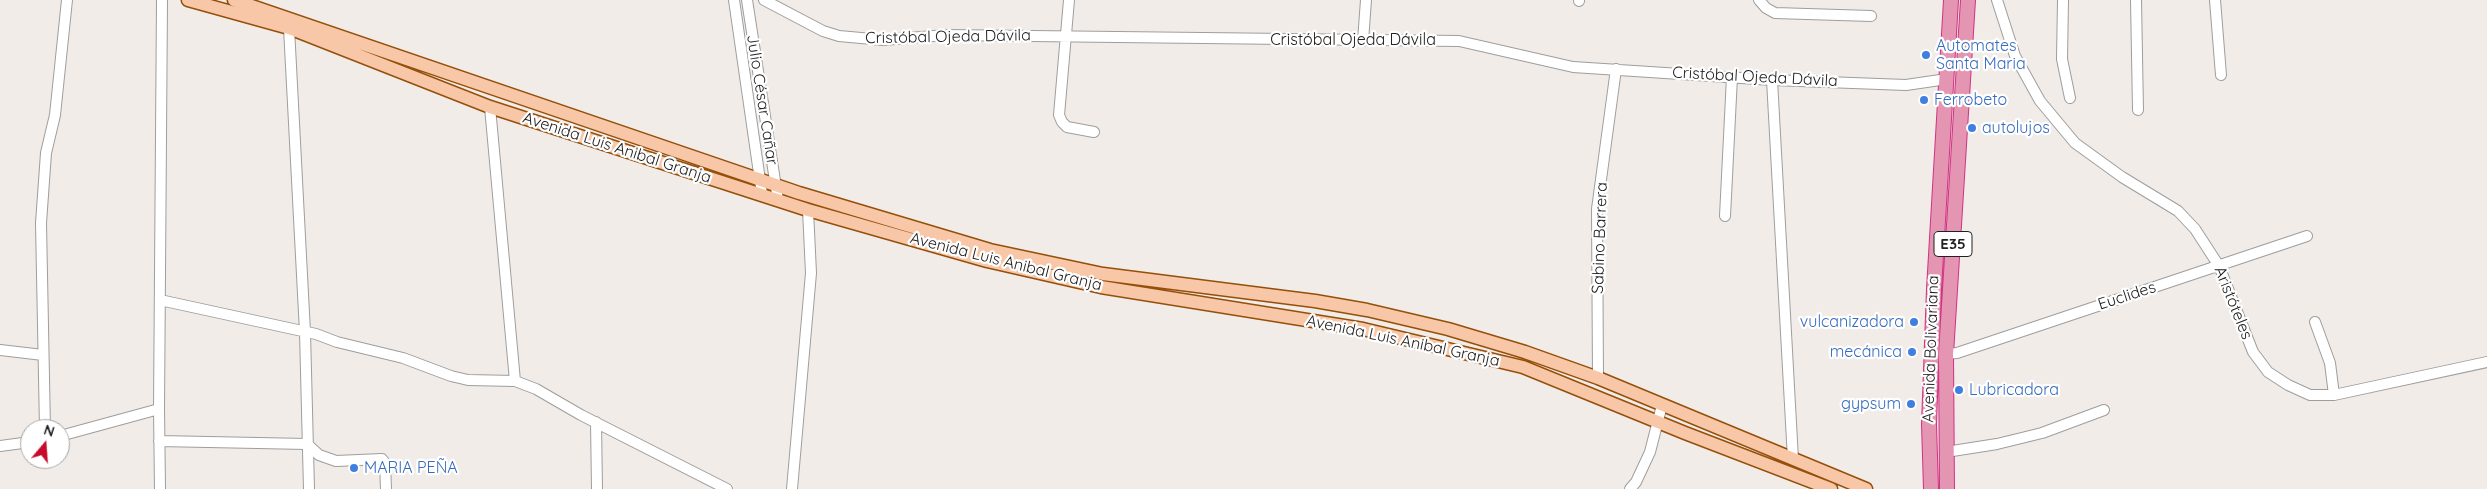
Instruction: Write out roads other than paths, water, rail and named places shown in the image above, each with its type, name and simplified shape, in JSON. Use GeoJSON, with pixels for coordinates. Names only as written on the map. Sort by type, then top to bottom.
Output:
{"type":"FeatureCollection","features":[{"type":"Feature","properties":{"kind":"highway","name":"Avenida Bolivariana"},"geometry":{"type":"LineString","coordinates":[[1931,489],[1929,424],[1934,289],[1951,0]]}},
{"type":"Feature","properties":{"kind":"highway","name":"Avenida Bolivariana"},"geometry":{"type":"LineString","coordinates":[[1947,489],[1946,354],[1968,0]]}},
{"type":"Feature","properties":{"kind":"main road","name":"Avenida Luis Anibal Granja"},"geometry":{"type":"LineString","coordinates":[[188,0],[289,28],[490,107],[808,210],[987,261],[1102,286],[1363,329],[1523,367],[1831,489]]}},
{"type":"Feature","properties":{"kind":"main road","name":"Avenida Luis Anibal Granja"},"geometry":{"type":"LineString","coordinates":[[234,0],[760,180],[990,250],[1103,274],[1367,310],[1448,328],[1525,352],[1598,378],[1866,489]]}},
{"type":"Feature","properties":{"kind":"street"},"geometry":{"type":"LineString","coordinates":[[44,419],[42,213],[46,153],[55,115],[67,0]]}},
{"type":"Feature","properties":{"kind":"street"},"geometry":{"type":"LineString","coordinates":[[160,489],[162,0]]}},
{"type":"Feature","properties":{"kind":"street","name":"Julio César Cañar"},"geometry":{"type":"LineString","coordinates":[[734,0],[762,194]]}},
{"type":"Feature","properties":{"kind":"street","name":"Julio César Cañar"},"geometry":{"type":"LineString","coordinates":[[747,0],[778,200]]}},
{"type":"Feature","properties":{"kind":"street","name":"Cristóbal Ojeda Dávila"},"geometry":{"type":"LineString","coordinates":[[764,0],[823,30],[839,36],[883,40],[946,35],[1363,41],[1459,40],[1572,67],[1772,80],[1906,85],[1947,79]]}},
{"type":"Feature","properties":{"kind":"street"},"geometry":{"type":"LineString","coordinates":[[1069,0],[1059,115],[1067,127],[1094,132]]}},
{"type":"Feature","properties":{"kind":"street"},"geometry":{"type":"LineString","coordinates":[[1363,41],[1366,0]]}},
{"type":"Feature","properties":{"kind":"street"},"geometry":{"type":"LineString","coordinates":[[1759,0],[1766,8],[1775,13],[1871,16]]}},
{"type":"Feature","properties":{"kind":"street","name":"Aristóteles"},"geometry":{"type":"LineString","coordinates":[[1997,0],[2016,56],[2040,101],[2075,144],[2122,177],[2178,211],[2195,229],[2220,266],[2250,344],[2268,372],[2288,385],[2310,394],[2334,395],[2487,362]]}},
{"type":"Feature","properties":{"kind":"street"},"geometry":{"type":"LineString","coordinates":[[2063,0],[2062,59],[2070,98]]}},
{"type":"Feature","properties":{"kind":"street"},"geometry":{"type":"LineString","coordinates":[[2136,0],[2138,110]]}},
{"type":"Feature","properties":{"kind":"street"},"geometry":{"type":"LineString","coordinates":[[2215,0],[2221,74]]}},
{"type":"Feature","properties":{"kind":"street"},"geometry":{"type":"LineString","coordinates":[[289,28],[305,332],[309,489]]}},
{"type":"Feature","properties":{"kind":"street","name":"Sabino Barrera"},"geometry":{"type":"LineString","coordinates":[[1598,378],[1597,209],[1616,69]]}},
{"type":"Feature","properties":{"kind":"street"},"geometry":{"type":"LineString","coordinates":[[1725,216],[1732,77]]}},
{"type":"Feature","properties":{"kind":"street"},"geometry":{"type":"LineString","coordinates":[[1772,80],[1793,459]]}},
{"type":"Feature","properties":{"kind":"street"},"geometry":{"type":"LineString","coordinates":[[490,107],[515,381]]}},
{"type":"Feature","properties":{"kind":"street"},"geometry":{"type":"LineString","coordinates":[[792,489],[811,273],[808,210]]}},
{"type":"Feature","properties":{"kind":"street","name":"Euclides"},"geometry":{"type":"LineString","coordinates":[[1946,354],[1956,353],[2307,236]]}},
{"type":"Feature","properties":{"kind":"street"},"geometry":{"type":"LineString","coordinates":[[160,300],[305,332],[403,358],[451,376],[468,380],[515,381],[536,389],[727,489]]}},
{"type":"Feature","properties":{"kind":"street"},"geometry":{"type":"LineString","coordinates":[[2315,322],[2330,364],[2334,395]]}},
{"type":"Feature","properties":{"kind":"street"},"geometry":{"type":"LineString","coordinates":[[0,350],[43,355]]}},
{"type":"Feature","properties":{"kind":"street"},"geometry":{"type":"LineString","coordinates":[[1630,489],[1636,482],[1650,452],[1662,405]]}},
{"type":"Feature","properties":{"kind":"street"},"geometry":{"type":"LineString","coordinates":[[70,433],[159,409]]}},
{"type":"Feature","properties":{"kind":"street"},"geometry":{"type":"LineString","coordinates":[[1946,452],[1997,444],[2042,433],[2104,410]]}},
{"type":"Feature","properties":{"kind":"street"},"geometry":{"type":"LineString","coordinates":[[596,422],[597,489]]}},
{"type":"Feature","properties":{"kind":"street"},"geometry":{"type":"LineString","coordinates":[[159,441],[307,444],[319,455],[336,461],[382,459],[385,464],[386,489]]}},
{"type":"Feature","properties":{"kind":"street"},"geometry":{"type":"LineString","coordinates":[[0,446],[20,443]]}},
{"type":"Feature","properties":{"kind":"place","name":"Automates Santa Maria"},"geometry":{"type":"Point","coordinates":[1926,55]}},
{"type":"Feature","properties":{"kind":"place","name":"Ferrobeto"},"geometry":{"type":"Point","coordinates":[1924,100]}},
{"type":"Feature","properties":{"kind":"place","name":"autolujos"},"geometry":{"type":"Point","coordinates":[1972,128]}},
{"type":"Feature","properties":{"kind":"place","name":"vulcanizadora"},"geometry":{"type":"Point","coordinates":[1914,322]}},
{"type":"Feature","properties":{"kind":"place","name":"mecánica"},"geometry":{"type":"Point","coordinates":[1912,352]}},
{"type":"Feature","properties":{"kind":"place","name":"Lubricadora"},"geometry":{"type":"Point","coordinates":[1959,390]}},
{"type":"Feature","properties":{"kind":"place","name":"gypsum"},"geometry":{"type":"Point","coordinates":[1911,404]}},
{"type":"Feature","properties":{"kind":"place","name":"MARIA PEÑA"},"geometry":{"type":"Point","coordinates":[354,468]}}]}
